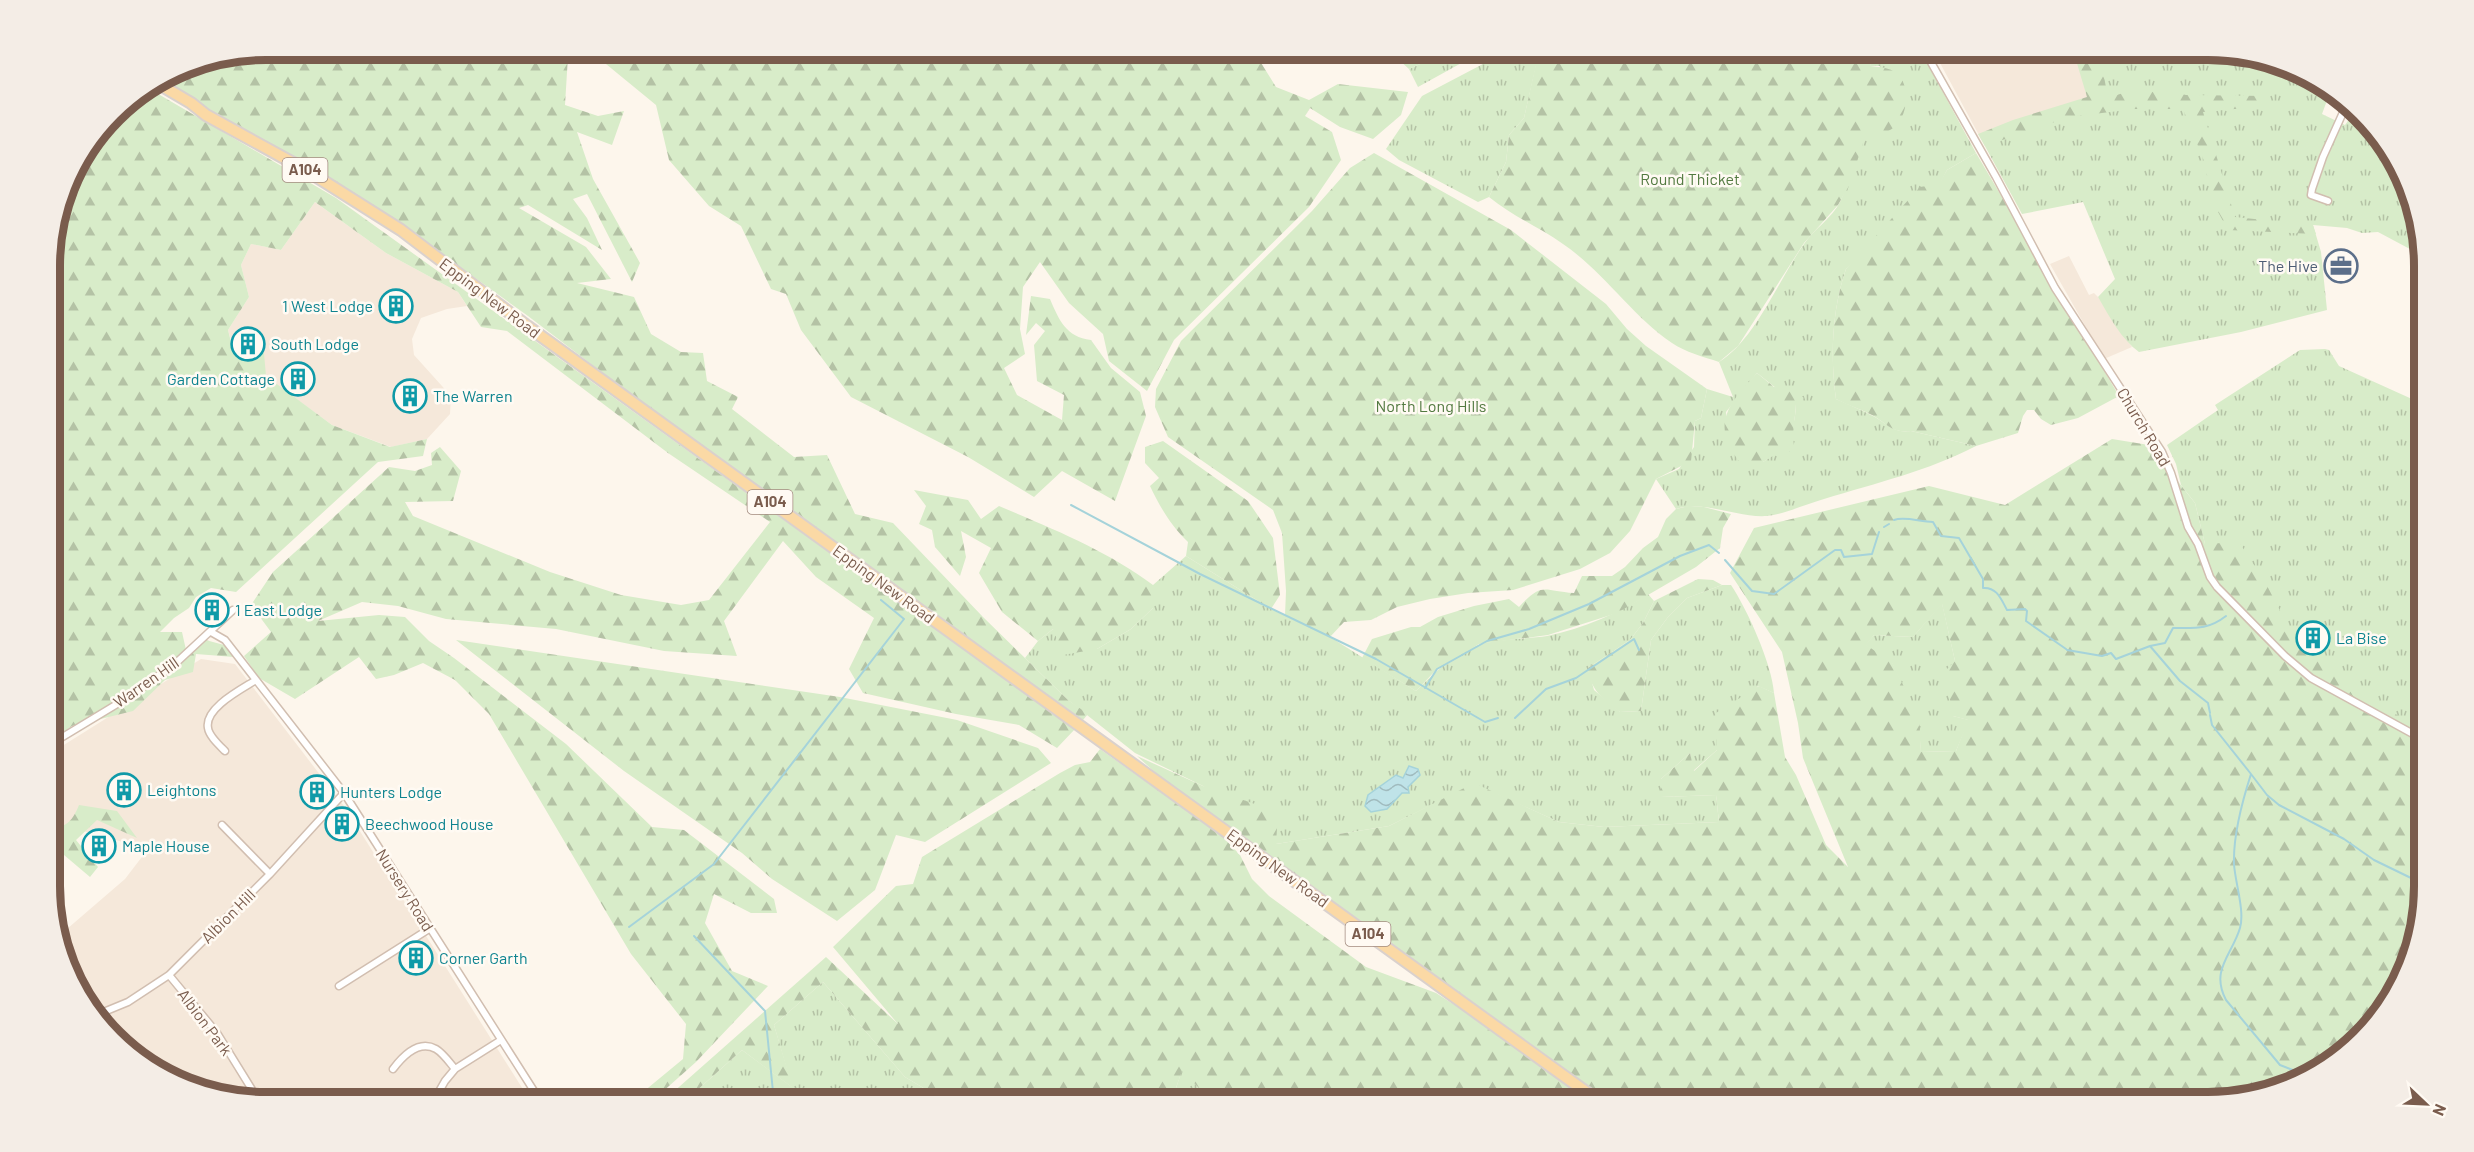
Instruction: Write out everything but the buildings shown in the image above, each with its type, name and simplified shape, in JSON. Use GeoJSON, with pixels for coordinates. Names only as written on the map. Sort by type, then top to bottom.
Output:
{"type":"FeatureCollection","features":[{"type":"Feature","properties":{"kind":"main road","name":"Epping New Road"},"geometry":{"type":"LineString","coordinates":[[164,87],[191,102],[206,115],[306,170],[401,230],[517,319],[1586,1092]]}},
{"type":"Feature","properties":{"kind":"street","name":"Church Road"},"geometry":{"type":"LineString","coordinates":[[1930,60],[2055,288],[2162,452],[2188,527],[2217,587],[2285,656],[2311,678],[2414,735]]}},
{"type":"Feature","properties":{"kind":"street"},"geometry":{"type":"LineString","coordinates":[[2328,201],[2311,195],[2312,189],[2343,111]]}},
{"type":"Feature","properties":{"kind":"street","name":"Warren Hill"},"geometry":{"type":"LineString","coordinates":[[60,739],[132,695],[176,663],[233,610]]}},
{"type":"Feature","properties":{"kind":"street","name":"Nursery Road"},"geometry":{"type":"LineString","coordinates":[[211,632],[225,640],[344,793],[535,1092]]}},
{"type":"Feature","properties":{"kind":"street"},"geometry":{"type":"LineString","coordinates":[[225,751],[210,733],[207,727],[208,720],[214,709],[256,680]]}},
{"type":"Feature","properties":{"kind":"street","name":"Albion Hill"},"geometry":{"type":"LineString","coordinates":[[104,1012],[128,1002],[169,975],[270,874],[344,793]]}},
{"type":"Feature","properties":{"kind":"street"},"geometry":{"type":"LineString","coordinates":[[222,825],[270,874]]}},
{"type":"Feature","properties":{"kind":"street"},"geometry":{"type":"LineString","coordinates":[[339,986],[429,929]]}},
{"type":"Feature","properties":{"kind":"street","name":"Albion Park"},"geometry":{"type":"LineString","coordinates":[[169,975],[223,1042],[253,1092]]}},
{"type":"Feature","properties":{"kind":"street"},"geometry":{"type":"LineString","coordinates":[[439,1092],[455,1070],[501,1040]]}},
{"type":"Feature","properties":{"kind":"street"},"geometry":{"type":"LineString","coordinates":[[393,1069],[405,1053],[423,1046],[435,1049],[455,1070]]}},
{"type":"Feature","properties":{"kind":"shaded area"},"geometry":{"type":"Polygon","coordinates":[[[1938,60],[2089,60],[2102,102],[2060,109],[1980,137],[1938,60]]]}},
{"type":"Feature","properties":{"kind":"shaded area","name":"The Warren"},"geometry":{"type":"Polygon","coordinates":[[[315,202],[386,253],[458,292],[467,306],[447,309],[421,318],[412,339],[414,355],[451,396],[450,414],[427,439],[391,447],[332,425],[235,354],[228,330],[249,297],[241,265],[251,244],[281,250],[315,202]]]}},
{"type":"Feature","properties":{"kind":"shaded area"},"geometry":{"type":"Polygon","coordinates":[[[2069,256],[2089,295],[2094,293],[2098,297],[2132,347],[2104,359],[2050,264],[2069,256]]]}},
{"type":"Feature","properties":{"kind":"shaded area"},"geometry":{"type":"Polygon","coordinates":[[[201,659],[235,664],[344,806],[525,1092],[253,1092],[200,1081],[163,1064],[141,1049],[120,1032],[88,989],[76,965],[65,930],[125,879],[148,849],[60,825],[60,747],[201,659]]]}},
{"type":"Feature","properties":{"kind":"green space"},"geometry":{"type":"Polygon","coordinates":[[[266,60],[568,60],[565,105],[598,116],[624,111],[612,145],[577,132],[593,179],[640,263],[632,282],[587,194],[573,199],[587,218],[602,250],[528,205],[519,208],[586,247],[611,279],[577,283],[634,297],[651,334],[681,352],[703,353],[707,381],[738,397],[732,409],[794,457],[827,455],[855,514],[893,523],[983,617],[1068,700],[1088,714],[1083,720],[667,422],[528,316],[418,237],[170,84],[213,67],[266,60]]]}},
{"type":"Feature","properties":{"kind":"green space"},"geometry":{"type":"Polygon","coordinates":[[[601,60],[1259,60],[1276,87],[1309,100],[1338,84],[1408,92],[1401,115],[1373,139],[1340,127],[1310,108],[1305,116],[1332,132],[1341,160],[1309,207],[1174,340],[1147,391],[1109,361],[1103,334],[1069,303],[1040,262],[1023,287],[1020,329],[1025,354],[1004,368],[1017,395],[1062,420],[1064,395],[1037,381],[1034,345],[1045,331],[1036,323],[1026,335],[1031,296],[1050,299],[1064,326],[1075,335],[1091,340],[1111,368],[1140,392],[1146,416],[1115,501],[1062,471],[1034,497],[968,457],[851,397],[801,330],[786,294],[771,289],[741,226],[709,206],[669,160],[656,105],[601,60]]]}},
{"type":"Feature","properties":{"kind":"green space"},"geometry":{"type":"Polygon","coordinates":[[[1399,60],[1429,60],[1409,69],[1399,60]]]}},
{"type":"Feature","properties":{"kind":"green space"},"geometry":{"type":"Polygon","coordinates":[[[1429,60],[1467,60],[1418,87],[1409,69],[1429,60]]]}},
{"type":"Feature","properties":{"kind":"green space"},"geometry":{"type":"Polygon","coordinates":[[[1489,60],[1537,60],[1524,118],[1509,135],[1506,162],[1489,197],[1478,202],[1399,160],[1386,149],[1422,96],[1489,60]]]}},
{"type":"Feature","properties":{"kind":"green space","name":"Round Thicket"},"geometry":{"type":"Polygon","coordinates":[[[1537,60],[1871,60],[1870,66],[1891,70],[1897,74],[1904,85],[1906,95],[1902,116],[1897,125],[1889,131],[1879,133],[1867,130],[1850,184],[1838,205],[1804,243],[1738,346],[1719,362],[1689,352],[1672,343],[1643,320],[1578,255],[1489,197],[1506,162],[1509,135],[1524,118],[1537,60]]]}},
{"type":"Feature","properties":{"kind":"green space"},"geometry":{"type":"Polygon","coordinates":[[[1871,60],[1925,60],[1976,153],[1947,170],[1940,184],[1846,269],[1835,317],[1833,367],[1836,399],[1899,431],[1911,431],[1976,446],[1921,470],[1774,515],[1755,516],[1699,507],[1676,509],[1656,479],[1679,469],[1694,447],[1695,421],[1701,418],[1707,389],[1733,397],[1719,362],[1744,339],[1766,308],[1804,244],[1840,202],[1859,152],[1880,66],[1870,66],[1871,60]],[[1757,373],[1726,412],[1728,438],[1763,462],[1784,444],[1794,423],[1796,404],[1757,373]]]}},
{"type":"Feature","properties":{"kind":"green space"},"geometry":{"type":"Polygon","coordinates":[[[2076,60],[2101,60],[2108,98],[2123,93],[2143,95],[2161,89],[2186,95],[2266,96],[2266,106],[2203,112],[2235,217],[2313,225],[2316,234],[2228,230],[2212,201],[2204,161],[2183,109],[2135,109],[2069,117],[1985,146],[1978,134],[2013,120],[2087,97],[2076,60]]]}},
{"type":"Feature","properties":{"kind":"green space"},"geometry":{"type":"Polygon","coordinates":[[[2089,60],[2235,62],[2261,67],[2287,76],[2327,99],[2322,114],[2345,125],[2350,118],[2371,141],[2398,187],[2407,213],[2413,251],[2378,232],[2362,233],[2347,228],[2313,225],[2321,252],[2327,310],[2241,332],[2139,352],[2121,334],[2098,297],[2115,279],[2083,202],[2022,214],[1980,137],[2060,109],[2102,102],[2089,60]]]}},
{"type":"Feature","properties":{"kind":"green space"},"geometry":{"type":"Polygon","coordinates":[[[2112,60],[2144,60],[2113,64],[2112,60]]]}},
{"type":"Feature","properties":{"kind":"green space"},"geometry":{"type":"Polygon","coordinates":[[[156,93],[336,198],[1075,729],[1057,748],[1019,725],[956,714],[863,693],[849,669],[874,618],[816,577],[783,541],[724,621],[737,656],[664,651],[556,629],[446,619],[398,606],[362,602],[318,621],[379,615],[405,617],[429,641],[566,744],[652,827],[684,830],[774,899],[777,913],[751,913],[714,894],[705,923],[732,971],[768,986],[696,1062],[662,1092],[643,1092],[683,1059],[686,1024],[631,954],[489,714],[455,680],[423,663],[394,675],[376,679],[359,657],[295,699],[259,678],[244,656],[271,632],[251,605],[273,572],[389,467],[415,471],[432,465],[431,453],[440,447],[461,471],[453,501],[405,502],[413,516],[550,572],[621,595],[681,605],[709,600],[770,522],[668,453],[507,331],[481,327],[458,292],[386,253],[315,202],[281,250],[251,244],[241,265],[249,297],[228,330],[234,354],[264,353],[266,376],[332,425],[390,447],[427,439],[423,456],[378,462],[236,592],[211,588],[196,597],[189,608],[174,618],[160,632],[182,632],[186,650],[202,639],[224,645],[234,657],[196,654],[193,672],[165,680],[133,711],[72,726],[60,735],[60,253],[67,213],[81,175],[95,152],[120,120],[156,93]]]}},
{"type":"Feature","properties":{"kind":"green space","name":"North Long Hills"},"geometry":{"type":"Polygon","coordinates":[[[1374,153],[1511,230],[1606,304],[1627,329],[1646,346],[1707,389],[1701,418],[1695,421],[1691,461],[1656,479],[1630,531],[1610,553],[1580,569],[1513,590],[1468,593],[1430,599],[1397,607],[1371,620],[1344,622],[1330,637],[1285,615],[1286,591],[1282,533],[1273,510],[1168,437],[1155,407],[1156,389],[1181,341],[1312,211],[1350,168],[1374,153]]]}},
{"type":"Feature","properties":{"kind":"green space"},"geometry":{"type":"Polygon","coordinates":[[[1976,153],[2119,396],[2078,418],[2051,425],[2041,419],[2034,410],[2027,410],[2018,433],[1976,446],[1911,431],[1899,431],[1872,415],[1836,399],[1833,350],[1835,317],[1846,269],[1920,187],[1939,184],[1947,170],[1976,153]]]}},
{"type":"Feature","properties":{"kind":"green space"},"geometry":{"type":"Polygon","coordinates":[[[2300,350],[2329,350],[2339,366],[2414,400],[2414,728],[2363,705],[2280,651],[2205,544],[2195,503],[2181,485],[2176,464],[2167,445],[2218,410],[2215,405],[2300,350]]]}},
{"type":"Feature","properties":{"kind":"green space"},"geometry":{"type":"Polygon","coordinates":[[[1757,373],[1774,387],[1787,388],[1804,398],[1796,404],[1793,433],[1795,451],[1776,454],[1763,462],[1743,466],[1727,440],[1726,417],[1737,396],[1757,373]]]}},
{"type":"Feature","properties":{"kind":"green space"},"geometry":{"type":"Polygon","coordinates":[[[2112,439],[2149,445],[2195,503],[2205,544],[2239,542],[2265,582],[2297,643],[2348,687],[2354,697],[2414,722],[2414,886],[2410,926],[2403,952],[2386,989],[2354,1032],[2333,1049],[2311,1064],[2274,1081],[2221,1092],[1597,1092],[1158,775],[1137,756],[1203,786],[1278,812],[1276,844],[1389,826],[1474,783],[1559,822],[1604,827],[1719,822],[1716,795],[1661,797],[1661,779],[1690,753],[1694,771],[1717,750],[1716,713],[1759,686],[1774,693],[1785,757],[1796,775],[1826,845],[1848,867],[1803,758],[1798,723],[1782,652],[1730,573],[1754,528],[1929,486],[2005,505],[2112,439]],[[1942,604],[1913,637],[1874,635],[1866,645],[1892,662],[1919,718],[1921,752],[1956,751],[1968,720],[1952,714],[1946,670],[1955,661],[1942,604]]]}},
{"type":"Feature","properties":{"kind":"green space"},"geometry":{"type":"Polygon","coordinates":[[[1163,441],[1248,501],[1273,538],[1280,595],[1271,609],[1186,556],[1188,542],[1171,523],[1158,501],[1150,486],[1159,478],[1145,463],[1145,447],[1163,441]]]}},
{"type":"Feature","properties":{"kind":"green space"},"geometry":{"type":"Polygon","coordinates":[[[914,490],[968,500],[981,519],[999,506],[1079,541],[1117,561],[1153,585],[1153,608],[1131,629],[1097,649],[1063,655],[1053,629],[1038,641],[1002,612],[979,573],[991,548],[961,531],[966,557],[960,576],[935,547],[932,530],[919,524],[926,506],[914,490]]]}},
{"type":"Feature","properties":{"kind":"green space"},"geometry":{"type":"Polygon","coordinates":[[[1689,506],[1704,507],[1731,514],[1723,528],[1720,548],[1696,567],[1617,613],[1548,635],[1479,644],[1437,669],[1416,691],[1362,658],[1372,639],[1411,627],[1420,627],[1438,617],[1474,606],[1509,599],[1519,607],[1539,591],[1574,593],[1582,576],[1612,576],[1658,537],[1666,519],[1676,509],[1689,506]]]}},
{"type":"Feature","properties":{"kind":"green space"},"geometry":{"type":"Polygon","coordinates":[[[1186,556],[1271,609],[1330,637],[1416,691],[1461,653],[1478,645],[1502,640],[1547,636],[1574,629],[1612,614],[1648,594],[1654,601],[1643,623],[1630,640],[1588,668],[1594,690],[1620,712],[1641,711],[1651,640],[1668,617],[1687,598],[1722,585],[1731,585],[1758,637],[1769,667],[1774,693],[1758,686],[1717,750],[1693,771],[1690,753],[1661,779],[1661,797],[1716,795],[1719,822],[1604,827],[1559,822],[1474,784],[1389,826],[1276,844],[1203,786],[1135,753],[1068,700],[1025,658],[1038,641],[1053,629],[1097,649],[1131,629],[1153,608],[1153,585],[1186,556]]]}},
{"type":"Feature","properties":{"kind":"green space"},"geometry":{"type":"Polygon","coordinates":[[[1698,579],[1713,580],[1722,585],[1687,598],[1668,617],[1651,640],[1641,711],[1620,712],[1594,688],[1588,668],[1630,640],[1643,623],[1654,601],[1698,579]]]}},
{"type":"Feature","properties":{"kind":"green space"},"geometry":{"type":"Polygon","coordinates":[[[1942,603],[1955,661],[1953,716],[1969,720],[1956,751],[1921,752],[1918,718],[1892,663],[1865,645],[1874,635],[1913,637],[1942,603]]]}},
{"type":"Feature","properties":{"kind":"green space"},"geometry":{"type":"Polygon","coordinates":[[[456,640],[840,697],[957,720],[1038,748],[1051,763],[925,842],[896,835],[875,890],[837,921],[772,879],[742,853],[624,771],[456,640]]]}},
{"type":"Feature","properties":{"kind":"green space"},"geometry":{"type":"Polygon","coordinates":[[[1100,749],[1221,835],[1240,855],[1252,879],[1269,896],[1366,967],[1436,993],[1580,1092],[1203,1092],[1182,1071],[1174,1092],[930,1092],[905,1077],[823,982],[774,1025],[793,1088],[742,1050],[695,1092],[673,1092],[826,957],[898,1024],[833,947],[896,886],[913,884],[922,857],[1060,773],[1075,765],[1090,762],[1100,749]]]}},
{"type":"Feature","properties":{"kind":"green space"},"geometry":{"type":"Polygon","coordinates":[[[79,805],[117,811],[137,838],[97,820],[76,840],[98,867],[90,877],[60,852],[60,827],[69,822],[79,805]]]}},
{"type":"Feature","properties":{"kind":"green space"},"geometry":{"type":"Polygon","coordinates":[[[823,982],[905,1077],[930,1092],[695,1092],[742,1050],[792,1087],[774,1025],[823,982]]]}},
{"type":"Feature","properties":{"kind":"green space"},"geometry":{"type":"Polygon","coordinates":[[[1182,1070],[1203,1092],[1175,1092],[1182,1070]]]}},
{"type":"Feature","properties":{"kind":"water"},"geometry":{"type":"Polygon","coordinates":[[[1409,766],[1418,769],[1420,775],[1408,787],[1409,793],[1402,793],[1387,809],[1371,812],[1365,806],[1368,795],[1396,775],[1403,778],[1409,766]]]}},
{"type":"Feature","properties":{"kind":"waterway"},"geometry":{"type":"LineString","coordinates":[[1071,505],[1200,574],[1376,659],[1485,722],[1498,718]]}},
{"type":"Feature","properties":{"kind":"waterway"},"geometry":{"type":"LineString","coordinates":[[1894,520],[1933,522],[1941,536],[1959,538],[1983,579],[1983,588],[1992,589],[2007,610],[2025,609],[2027,611],[2026,621],[2066,649]]}},
{"type":"Feature","properties":{"kind":"waterway"},"geometry":{"type":"LineString","coordinates":[[1884,527],[1889,524]]}},
{"type":"Feature","properties":{"kind":"waterway"},"geometry":{"type":"LineString","coordinates":[[1725,560],[1752,591],[1774,594],[1835,550],[1841,550],[1844,557],[1872,554],[1879,532]]}},
{"type":"Feature","properties":{"kind":"waterway"},"geometry":{"type":"LineString","coordinates":[[1425,688],[1437,669],[1487,641],[1529,629],[1589,604],[1680,556],[1709,545],[1719,553]]}},
{"type":"Feature","properties":{"kind":"waterway"},"geometry":{"type":"LineString","coordinates":[[629,927],[714,864],[904,619],[881,600]]}},
{"type":"Feature","properties":{"kind":"waterway"},"geometry":{"type":"LineString","coordinates":[[2150,646],[2165,643],[2173,628],[2207,626],[2226,616]]}},
{"type":"Feature","properties":{"kind":"waterway"},"geometry":{"type":"LineString","coordinates":[[1515,718],[1546,689],[1576,678],[1634,639],[1639,650]]}},
{"type":"Feature","properties":{"kind":"waterway"},"geometry":{"type":"LineString","coordinates":[[2067,650],[2102,656],[2111,653],[2116,659],[2150,646],[2180,681],[2208,703],[2210,713]]}},
{"type":"Feature","properties":{"kind":"waterway"},"geometry":{"type":"LineString","coordinates":[[2210,715],[2212,725],[2251,774],[2239,819],[2234,853],[2241,921],[2221,971],[2222,989],[2226,1000],[2280,1065],[2296,1071]]}},
{"type":"Feature","properties":{"kind":"waterway"},"geometry":{"type":"LineString","coordinates":[[2251,774],[2267,795],[2279,805],[2344,839],[2374,860],[2411,878]]}},
{"type":"Feature","properties":{"kind":"waterway"},"geometry":{"type":"LineString","coordinates":[[694,936],[765,1011],[773,1092]]}},
{"type":"Feature","properties":{"kind":"place","name":"The Hive"},"geometry":{"type":"Point","coordinates":[2341,266]}},
{"type":"Feature","properties":{"kind":"place","name":"1 West Lodge"},"geometry":{"type":"Point","coordinates":[396,306]}},
{"type":"Feature","properties":{"kind":"place","name":"South Lodge"},"geometry":{"type":"Point","coordinates":[248,344]}},
{"type":"Feature","properties":{"kind":"place","name":"Garden Cottage"},"geometry":{"type":"Point","coordinates":[298,379]}},
{"type":"Feature","properties":{"kind":"place","name":"The Warren"},"geometry":{"type":"Point","coordinates":[410,396]}},
{"type":"Feature","properties":{"kind":"place","name":"1 East Lodge"},"geometry":{"type":"Point","coordinates":[212,610]}},
{"type":"Feature","properties":{"kind":"place","name":"La Bise"},"geometry":{"type":"Point","coordinates":[2313,638]}},
{"type":"Feature","properties":{"kind":"place","name":"Leightons"},"geometry":{"type":"Point","coordinates":[124,790]}},
{"type":"Feature","properties":{"kind":"place","name":"Hunters Lodge"},"geometry":{"type":"Point","coordinates":[317,792]}},
{"type":"Feature","properties":{"kind":"place","name":"Beechwood House"},"geometry":{"type":"Point","coordinates":[342,824]}},
{"type":"Feature","properties":{"kind":"place","name":"Maple House"},"geometry":{"type":"Point","coordinates":[99,846]}},
{"type":"Feature","properties":{"kind":"place","name":"Corner Garth"},"geometry":{"type":"Point","coordinates":[416,958]}}]}
